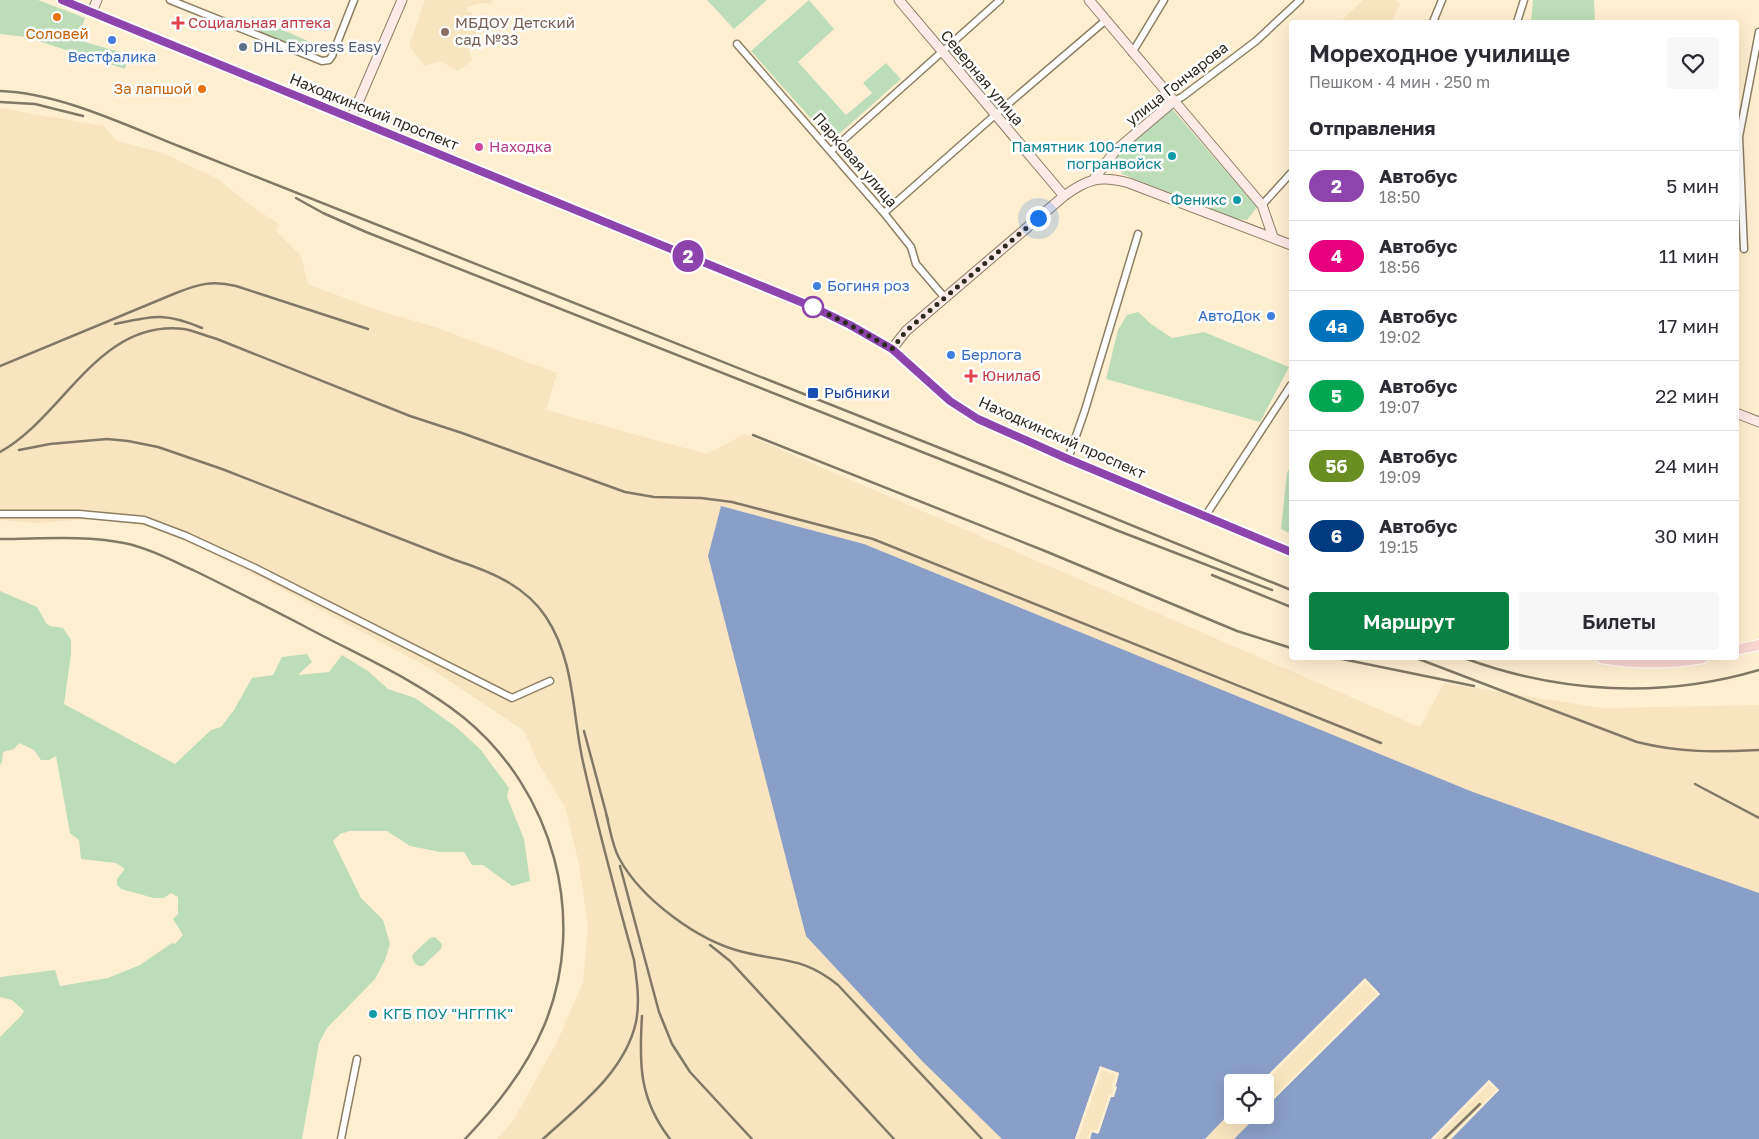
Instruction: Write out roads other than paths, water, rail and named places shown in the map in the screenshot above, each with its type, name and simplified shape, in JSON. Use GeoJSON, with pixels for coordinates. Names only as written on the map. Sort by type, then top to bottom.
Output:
{"type":"FeatureCollection","features":[{"type":"Feature","properties":{"kind":"main road","name":"Находкинский проспект"},"geometry":{"type":"LineString","coordinates":[[62,0],[805,304],[850,325],[892,349],[934,388],[964,411],[985,422],[1068,459],[1289,551]]}},
{"type":"Feature","properties":{"kind":"main road"},"geometry":{"type":"LineString","coordinates":[[92,12],[97,0]]}},
{"type":"Feature","properties":{"kind":"main road"},"geometry":{"type":"LineString","coordinates":[[351,118],[402,0]]}},
{"type":"Feature","properties":{"kind":"main road","name":"Северная улица"},"geometry":{"type":"LineString","coordinates":[[899,0],[1064,196]]}},
{"type":"Feature","properties":{"kind":"main road"},"geometry":{"type":"LineString","coordinates":[[1089,0],[1262,205],[1273,237]]}},
{"type":"Feature","properties":{"kind":"main road","name":"улица Гончарова"},"geometry":{"type":"LineString","coordinates":[[892,349],[906,331],[1064,196],[1082,184],[1094,179],[1115,150],[1174,101]]}},
{"type":"Feature","properties":{"kind":"main road"},"geometry":{"type":"LineString","coordinates":[[1094,179],[1115,179],[1129,183],[1289,243]]}},
{"type":"Feature","properties":{"kind":"main road"},"geometry":{"type":"LineString","coordinates":[[1739,414],[1759,422]]}},
{"type":"Feature","properties":{"kind":"main road"},"geometry":{"type":"LineString","coordinates":[[1739,649],[1759,645]]}},
{"type":"Feature","properties":{"kind":"main road"},"geometry":{"type":"LineString","coordinates":[[1618,660],[1655,662],[1679,660]]}},
{"type":"Feature","properties":{"kind":"street"},"geometry":{"type":"LineString","coordinates":[[170,0],[322,62],[329,60],[332,56],[354,0]]}},
{"type":"Feature","properties":{"kind":"street"},"geometry":{"type":"LineString","coordinates":[[830,151],[1000,0]]}},
{"type":"Feature","properties":{"kind":"street"},"geometry":{"type":"LineString","coordinates":[[1132,53],[1164,0]]}},
{"type":"Feature","properties":{"kind":"street","name":"улица Гончарова"},"geometry":{"type":"LineString","coordinates":[[1174,101],[1256,41],[1300,0]]}},
{"type":"Feature","properties":{"kind":"street"},"geometry":{"type":"LineString","coordinates":[[1434,20],[1442,0]]}},
{"type":"Feature","properties":{"kind":"street"},"geometry":{"type":"LineString","coordinates":[[1518,20],[1524,0]]}},
{"type":"Feature","properties":{"kind":"street"},"geometry":{"type":"LineString","coordinates":[[884,213],[1106,20]]}},
{"type":"Feature","properties":{"kind":"street"},"geometry":{"type":"LineString","coordinates":[[1744,250],[1739,137],[1759,32]]}},
{"type":"Feature","properties":{"kind":"street","name":"Парковая улица"},"geometry":{"type":"LineString","coordinates":[[737,44],[884,213],[911,248],[916,264],[945,298]]}},
{"type":"Feature","properties":{"kind":"street"},"geometry":{"type":"LineString","coordinates":[[1262,205],[1289,175]]}},
{"type":"Feature","properties":{"kind":"street"},"geometry":{"type":"LineString","coordinates":[[1068,459],[1085,410],[1138,234]]}},
{"type":"Feature","properties":{"kind":"street"},"geometry":{"type":"LineString","coordinates":[[1206,515],[1289,389]]}},
{"type":"Feature","properties":{"kind":"street"},"geometry":{"type":"LineString","coordinates":[[0,514],[79,514],[144,520],[186,536],[253,567],[512,698],[550,681]]}},
{"type":"Feature","properties":{"kind":"street"},"geometry":{"type":"LineString","coordinates":[[341,1139],[357,1059]]}},
{"type":"Feature","properties":{"kind":"water"},"geometry":{"type":"Polygon","coordinates":[[[721,506],[864,544],[1473,792],[1759,893],[1759,1139],[1451,1139],[1499,1090],[1489,1080],[1431,1139],[1234,1139],[1249,1124],[1274,1124],[1274,1099],[1380,994],[1365,979],[1269,1074],[1224,1074],[1224,1119],[1205,1139],[1090,1139],[1092,1131],[1099,1133],[1111,1096],[1113,1097],[1119,1073],[1100,1067],[1075,1139],[1002,1139],[923,1062],[806,936],[708,556],[721,506]]]}},
{"type":"Feature","properties":{"kind":"railway"},"geometry":{"type":"LineString","coordinates":[[0,91],[46,98],[115,120],[1008,475],[1289,589]]}},
{"type":"Feature","properties":{"kind":"railway"},"geometry":{"type":"LineString","coordinates":[[0,102],[35,104],[83,116]]}},
{"type":"Feature","properties":{"kind":"railway"},"geometry":{"type":"LineString","coordinates":[[296,198],[323,213],[366,232],[1116,530],[1272,590]]}},
{"type":"Feature","properties":{"kind":"railway"},"geometry":{"type":"LineString","coordinates":[[0,366],[176,293],[192,287],[213,283],[236,286],[368,329]]}},
{"type":"Feature","properties":{"kind":"railway"},"geometry":{"type":"LineString","coordinates":[[115,324],[158,317],[178,320],[202,328]]}},
{"type":"Feature","properties":{"kind":"railway"},"geometry":{"type":"LineString","coordinates":[[0,452],[23,436],[44,417],[105,354],[128,339],[154,330],[184,329],[217,339],[410,416],[625,492],[654,497],[701,498],[732,502],[873,539],[1381,743]]}},
{"type":"Feature","properties":{"kind":"railway"},"geometry":{"type":"LineString","coordinates":[[753,435],[1045,551],[1237,631],[1289,647]]}},
{"type":"Feature","properties":{"kind":"railway"},"geometry":{"type":"LineString","coordinates":[[19,450],[50,444],[107,439],[158,447],[222,469],[493,574],[528,596],[546,617],[555,634],[568,669],[579,744],[601,837],[634,960],[638,999],[636,1022],[622,1057],[599,1087],[543,1139]]}},
{"type":"Feature","properties":{"kind":"railway"},"geometry":{"type":"LineString","coordinates":[[0,539],[93,539],[124,543],[159,555],[193,570],[406,679],[463,717],[494,747],[520,781],[540,818],[554,858],[562,900],[563,942],[557,985],[537,1042],[510,1086],[465,1139]]}},
{"type":"Feature","properties":{"kind":"railway"},"geometry":{"type":"LineString","coordinates":[[1212,575],[1289,606]]}},
{"type":"Feature","properties":{"kind":"railway"},"geometry":{"type":"LineString","coordinates":[[1347,660],[1474,686]]}},
{"type":"Feature","properties":{"kind":"railway"},"geometry":{"type":"LineString","coordinates":[[1421,660],[1637,742],[1653,746],[1698,751],[1759,750]]}},
{"type":"Feature","properties":{"kind":"railway"},"geometry":{"type":"LineString","coordinates":[[1470,660],[1537,679],[1611,688],[1685,685],[1759,670]]}},
{"type":"Feature","properties":{"kind":"railway"},"geometry":{"type":"LineString","coordinates":[[584,731],[608,820]]}},
{"type":"Feature","properties":{"kind":"railway"},"geometry":{"type":"LineString","coordinates":[[1695,784],[1759,818]]}},
{"type":"Feature","properties":{"kind":"railway"},"geometry":{"type":"LineString","coordinates":[[606,814],[619,858],[641,888],[656,903],[690,928],[726,946],[743,952],[804,965],[826,976],[838,985],[982,1139]]}},
{"type":"Feature","properties":{"kind":"railway"},"geometry":{"type":"LineString","coordinates":[[620,866],[659,1012],[672,1044],[690,1072],[752,1139]]}},
{"type":"Feature","properties":{"kind":"railway"},"geometry":{"type":"LineString","coordinates":[[710,945],[730,961],[894,1139]]}},
{"type":"Feature","properties":{"kind":"railway"},"geometry":{"type":"LineString","coordinates":[[642,1016],[641,1065],[643,1080],[652,1110],[670,1139]]}},
{"type":"Feature","properties":{"kind":"railway"},"geometry":{"type":"LineString","coordinates":[[1444,1139],[1480,1104]]}},
{"type":"Feature","properties":{"kind":"place","name":"Соловей"},"geometry":{"type":"Point","coordinates":[57,17]}},
{"type":"Feature","properties":{"kind":"place","name":"Социальная аптека"},"geometry":{"type":"Point","coordinates":[178,23]}},
{"type":"Feature","properties":{"kind":"place","name":"МБДОУ Детский сад №33"},"geometry":{"type":"Point","coordinates":[445,32]}},
{"type":"Feature","properties":{"kind":"place","name":"Вестфалика"},"geometry":{"type":"Point","coordinates":[112,40]}},
{"type":"Feature","properties":{"kind":"place","name":"DHL Express Easy"},"geometry":{"type":"Point","coordinates":[243,47]}},
{"type":"Feature","properties":{"kind":"place","name":"За лапшой"},"geometry":{"type":"Point","coordinates":[202,89]}},
{"type":"Feature","properties":{"kind":"place","name":"Находка"},"geometry":{"type":"Point","coordinates":[479,147]}},
{"type":"Feature","properties":{"kind":"place","name":"Памятник 100-летия погранвойск"},"geometry":{"type":"Point","coordinates":[1172,156]}},
{"type":"Feature","properties":{"kind":"place","name":"Феникс"},"geometry":{"type":"Point","coordinates":[1237,200]}},
{"type":"Feature","properties":{"kind":"place","name":"Богиня роз"},"geometry":{"type":"Point","coordinates":[817,286]}},
{"type":"Feature","properties":{"kind":"place","name":"АвтоДок"},"geometry":{"type":"Point","coordinates":[1271,316]}},
{"type":"Feature","properties":{"kind":"place","name":"Берлога"},"geometry":{"type":"Point","coordinates":[951,355]}},
{"type":"Feature","properties":{"kind":"place","name":"Юнилаб"},"geometry":{"type":"Point","coordinates":[971,376]}},
{"type":"Feature","properties":{"kind":"place","name":"Рыбники"},"geometry":{"type":"Point","coordinates":[813,393]}},
{"type":"Feature","properties":{"kind":"place","name":"КГБ ПОУ \"НГГПК\""},"geometry":{"type":"Point","coordinates":[373,1014]}}]}
